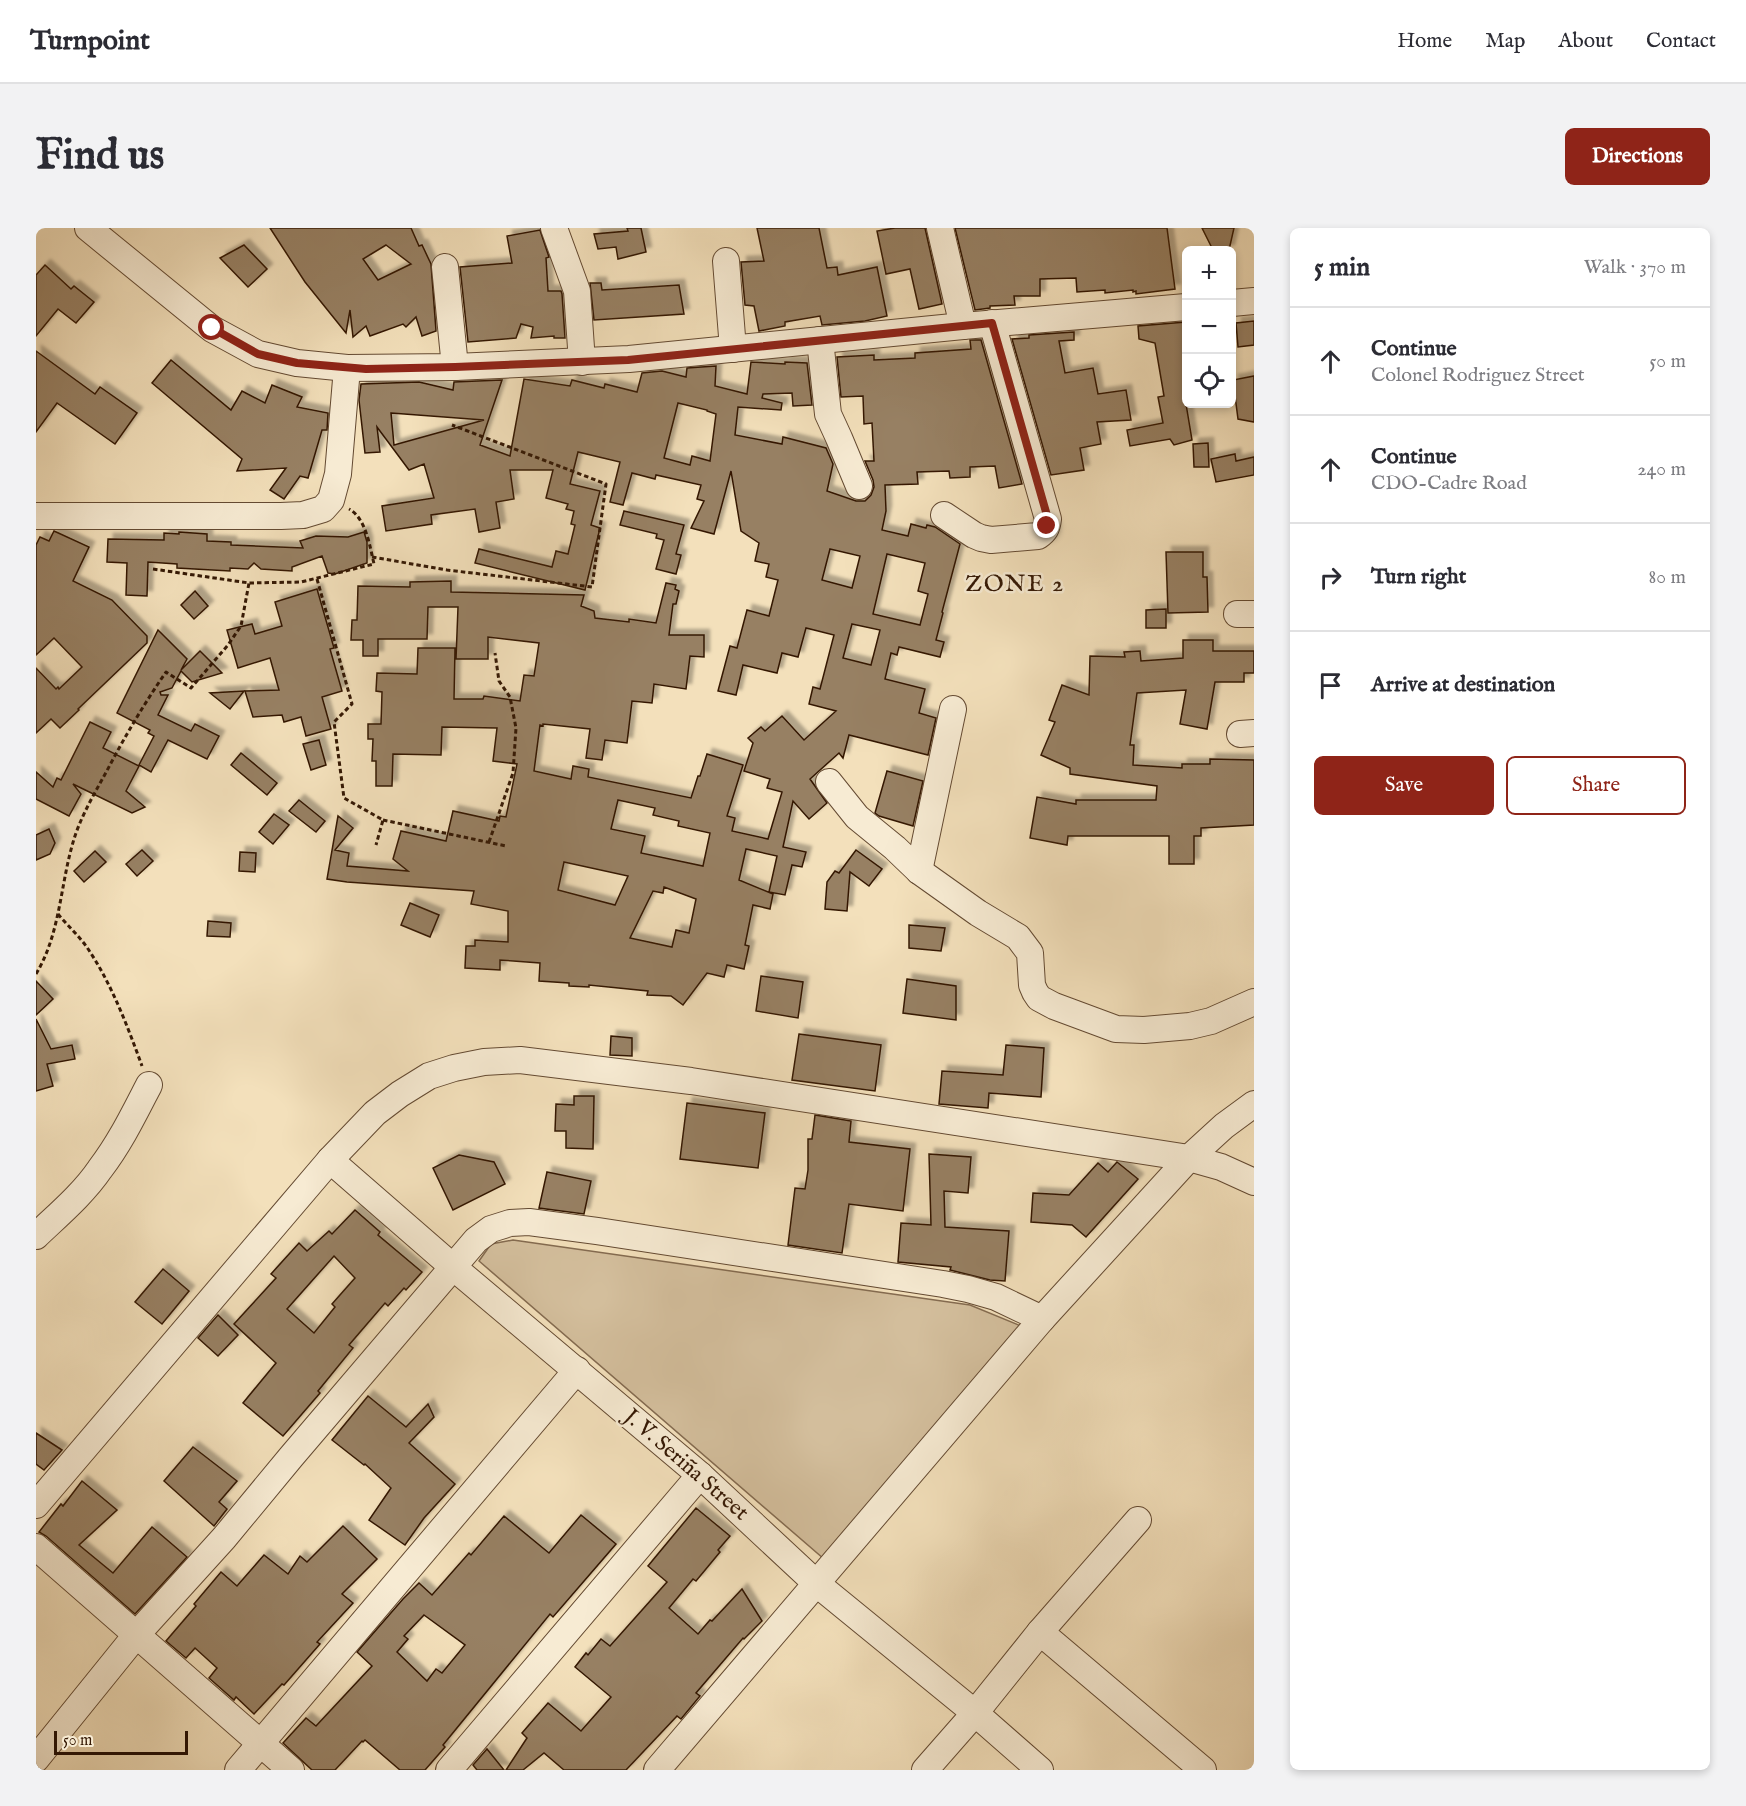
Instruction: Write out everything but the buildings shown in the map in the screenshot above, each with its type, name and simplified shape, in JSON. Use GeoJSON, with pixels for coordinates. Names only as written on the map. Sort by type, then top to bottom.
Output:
{"type":"FeatureCollection","features":[{"type":"Feature","properties":{"kind":"street"},"geometry":{"type":"LineString","coordinates":[[88,228],[212,328],[258,354],[297,363],[347,368],[455,367],[628,360],[992,323],[1182,307]]}},
{"type":"Feature","properties":{"kind":"street"},"geometry":{"type":"LineString","coordinates":[[554,228],[576,291],[582,362]]}},
{"type":"Feature","properties":{"kind":"street"},"geometry":{"type":"LineString","coordinates":[[940,228],[963,326]]}},
{"type":"Feature","properties":{"kind":"street"},"geometry":{"type":"LineString","coordinates":[[726,261],[733,349]]}},
{"type":"Feature","properties":{"kind":"street"},"geometry":{"type":"LineString","coordinates":[[445,267],[455,367]]}},
{"type":"Feature","properties":{"kind":"street"},"geometry":{"type":"LineString","coordinates":[[1236,303],[1254,301]]}},
{"type":"Feature","properties":{"kind":"street"},"geometry":{"type":"LineString","coordinates":[[944,515],[974,535],[991,540],[1038,536],[1047,526],[1048,519],[992,323]]}},
{"type":"Feature","properties":{"kind":"street"},"geometry":{"type":"LineString","coordinates":[[820,340],[828,414],[859,486]]}},
{"type":"Feature","properties":{"kind":"street"},"geometry":{"type":"LineString","coordinates":[[36,516],[303,515],[323,509],[332,500],[338,474],[347,368]]}},
{"type":"Feature","properties":{"kind":"street"},"geometry":{"type":"LineString","coordinates":[[919,871],[953,709]]}},
{"type":"Feature","properties":{"kind":"street"},"geometry":{"type":"LineString","coordinates":[[829,782],[857,817],[919,871],[1018,937],[1030,953],[1032,985],[1035,992],[1039,998],[1054,1006],[1116,1029],[1144,1030],[1190,1026],[1210,1021],[1254,1002]]}},
{"type":"Feature","properties":{"kind":"street"},"geometry":{"type":"LineString","coordinates":[[36,1505],[330,1160],[375,1113],[429,1076],[464,1066],[484,1062],[520,1060],[691,1081],[1189,1158],[1221,1167],[1254,1182]]}},
{"type":"Feature","properties":{"kind":"street"},"geometry":{"type":"LineString","coordinates":[[36,1236],[99,1171],[120,1140],[149,1085]]}},
{"type":"Feature","properties":{"kind":"street"},"geometry":{"type":"LineString","coordinates":[[657,1770],[1042,1319],[1189,1158],[1224,1126],[1254,1104]]}},
{"type":"Feature","properties":{"kind":"street","name":"J. V. Seriña Street"},"geometry":{"type":"LineString","coordinates":[[330,1160],[700,1475],[817,1584],[975,1713],[1040,1770]]}},
{"type":"Feature","properties":{"kind":"street"},"geometry":{"type":"LineString","coordinates":[[36,1759],[137,1634],[224,1538],[476,1240],[491,1229],[510,1223],[529,1222],[968,1289],[996,1297],[1042,1319]]}},
{"type":"Feature","properties":{"kind":"street"},"geometry":{"type":"LineString","coordinates":[[238,1770],[577,1370]]}},
{"type":"Feature","properties":{"kind":"street"},"geometry":{"type":"LineString","coordinates":[[449,1770],[700,1475]]}},
{"type":"Feature","properties":{"kind":"street"},"geometry":{"type":"LineString","coordinates":[[925,1770],[975,1713],[1040,1632],[1138,1520]]}},
{"type":"Feature","properties":{"kind":"street"},"geometry":{"type":"LineString","coordinates":[[36,1547],[291,1770]]}},
{"type":"Feature","properties":{"kind":"street"},"geometry":{"type":"LineString","coordinates":[[1040,1632],[1203,1770]]}},
{"type":"Feature","properties":{"kind":"path"},"geometry":{"type":"LineString","coordinates":[[372,557],[447,570],[592,587],[606,484],[452,425]]}},
{"type":"Feature","properties":{"kind":"path"},"geometry":{"type":"LineString","coordinates":[[153,569],[249,583],[301,582],[374,564],[363,526],[355,512],[332,500]]}},
{"type":"Feature","properties":{"kind":"path"},"geometry":{"type":"LineString","coordinates":[[317,579],[352,704],[334,722],[344,798],[383,820],[506,846]]}},
{"type":"Feature","properties":{"kind":"path"},"geometry":{"type":"LineString","coordinates":[[36,974],[44,961],[58,914],[66,868],[86,808],[136,717],[166,672],[191,688],[241,626],[249,583]]}},
{"type":"Feature","properties":{"kind":"path"},"geometry":{"type":"LineString","coordinates":[[489,842],[513,773],[516,728],[510,697],[499,681],[495,653]]}},
{"type":"Feature","properties":{"kind":"path"},"geometry":{"type":"LineString","coordinates":[[376,845],[383,820]]}},
{"type":"Feature","properties":{"kind":"path"},"geometry":{"type":"LineString","coordinates":[[58,914],[85,945],[100,969],[120,1010],[149,1085]]}},
{"type":"Feature","properties":{"kind":"shaded area"},"geometry":{"type":"Polygon","coordinates":[[[513,1240],[970,1305],[1021,1326],[824,1559],[479,1261],[491,1244],[513,1240]]]}},
{"type":"Feature","properties":{"kind":"district","name":"ZONE 2"},"geometry":{"type":"Point","coordinates":[1015,584]}},
{"type":"Feature","properties":{"kind":"route"},"geometry":{"type":"LineString","coordinates":[[212,328],[258,354],[297,363],[366,369],[628,360],[992,323],[1048,519],[1047,526]]}}]}
